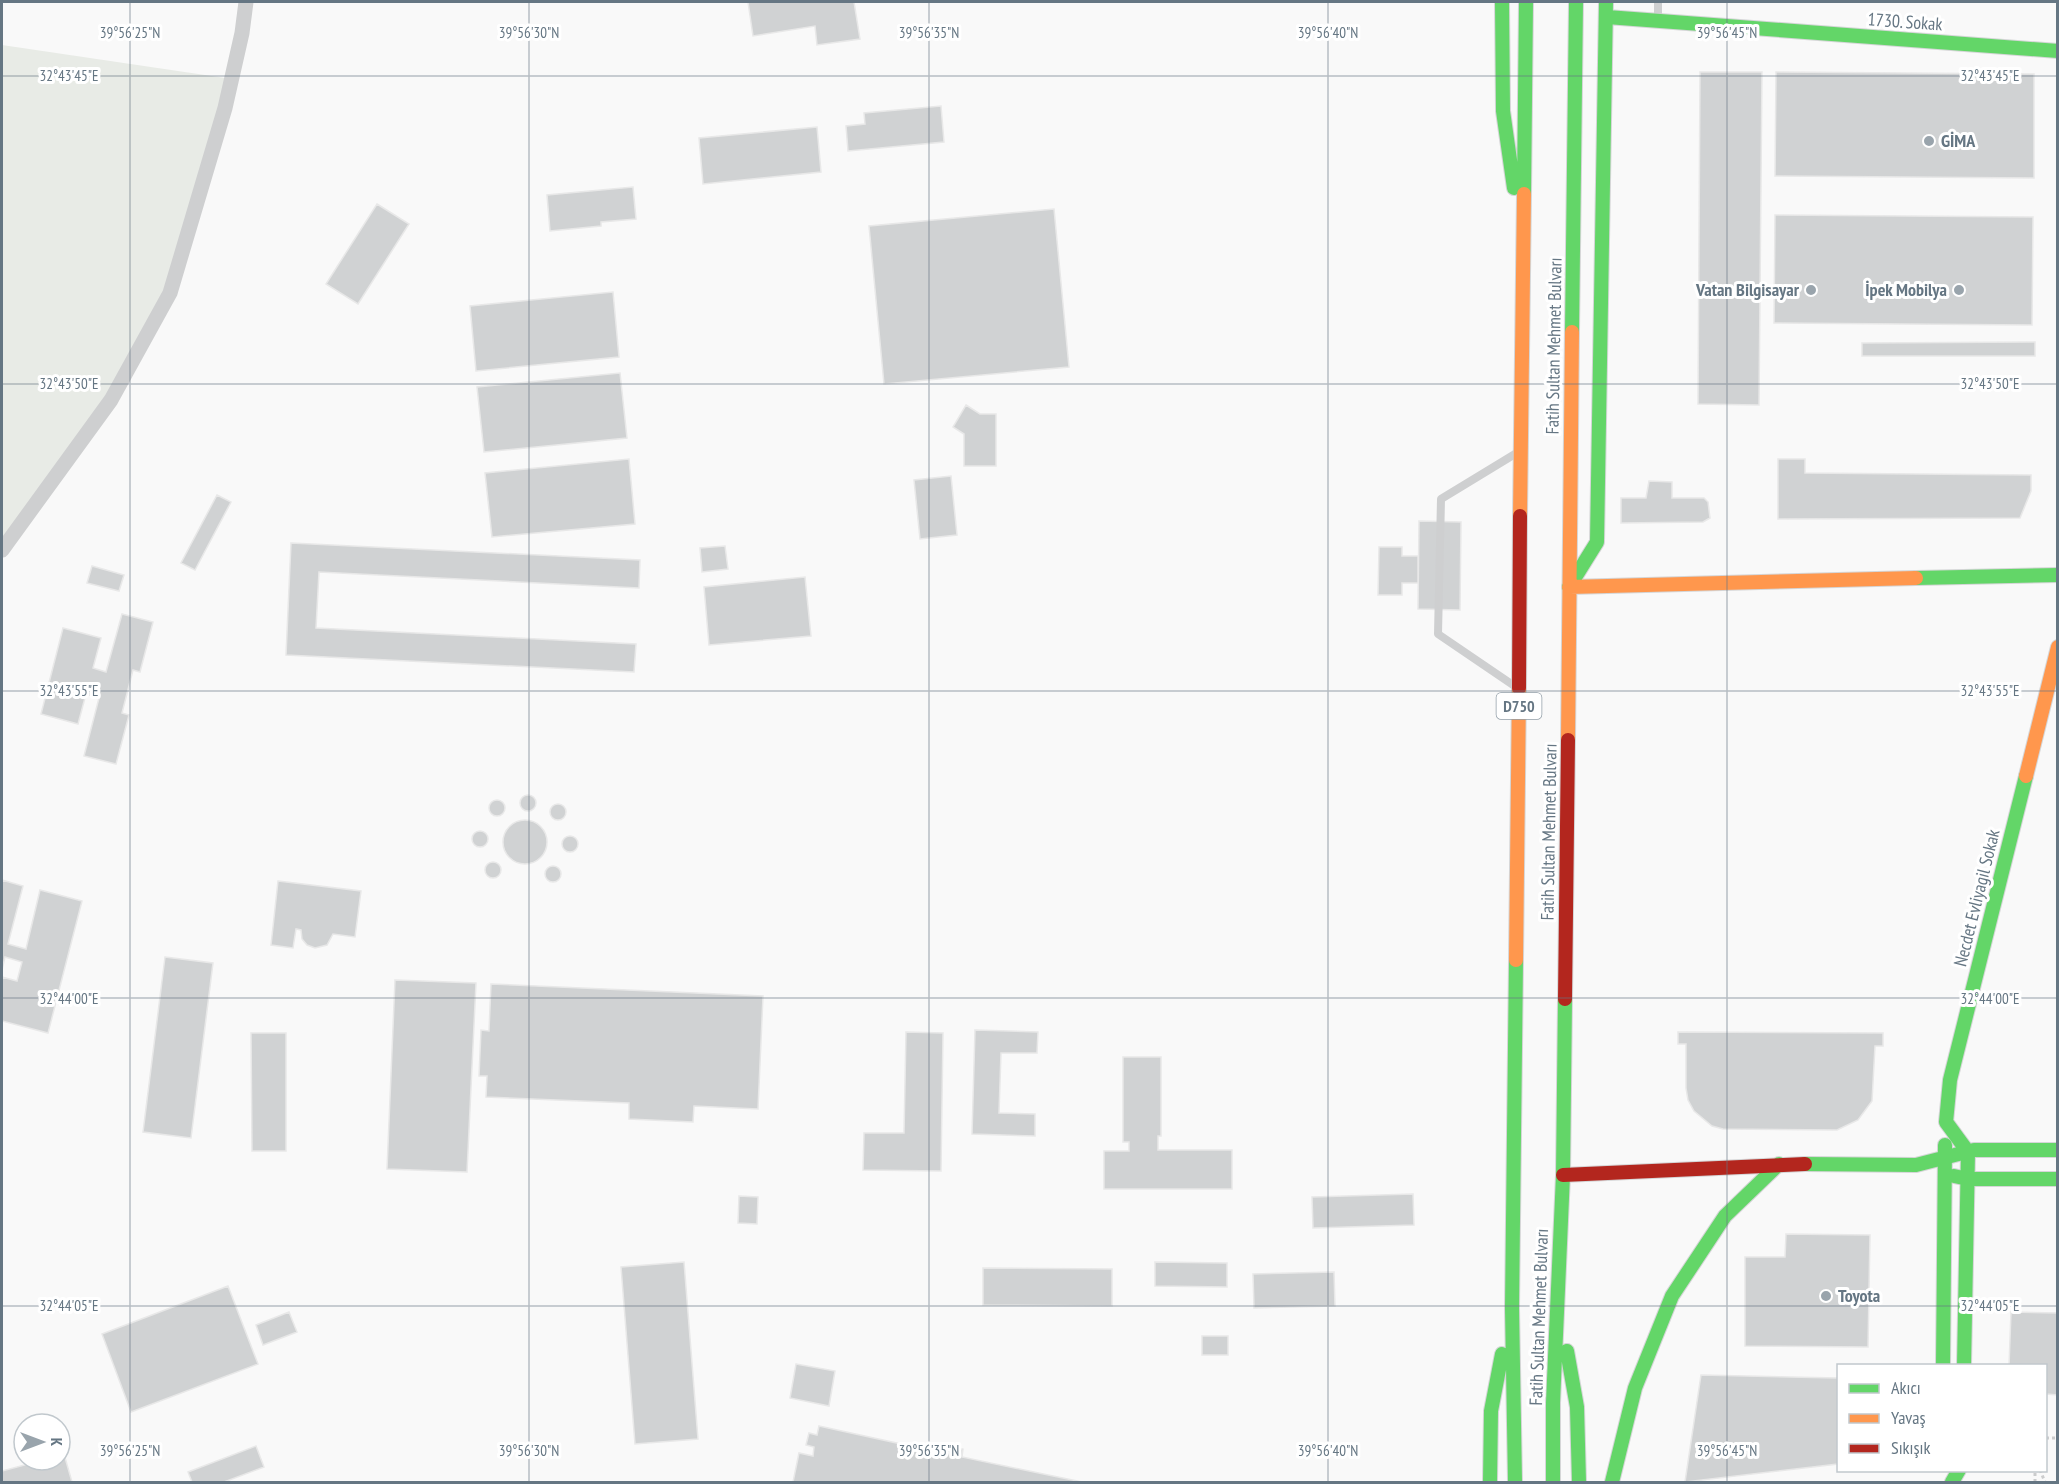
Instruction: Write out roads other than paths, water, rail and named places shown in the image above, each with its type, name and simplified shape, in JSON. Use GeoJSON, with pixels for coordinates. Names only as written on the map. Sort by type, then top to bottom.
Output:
{"type":"FeatureCollection","features":[{"type":"Feature","properties":{"kind":"main road"},"geometry":{"type":"LineString","coordinates":[[1502,2],[1503,111],[1523,254]]}},
{"type":"Feature","properties":{"kind":"main road","name":"Fatih Sultan Mehmet Bulvarı"},"geometry":{"type":"LineString","coordinates":[[1515,1482],[1512,1308],[1526,2]]}},
{"type":"Feature","properties":{"kind":"main road","name":"Fatih Sultan Mehmet Bulvarı"},"geometry":{"type":"LineString","coordinates":[[1553,1482],[1563,1175],[1576,2]]}},
{"type":"Feature","properties":{"kind":"main road"},"geometry":{"type":"LineString","coordinates":[[1569,587],[1597,542],[1606,2]]}},
{"type":"Feature","properties":{"kind":"main road","name":"1730. Sokak"},"geometry":{"type":"LineString","coordinates":[[1606,17],[2058,51]]}},
{"type":"Feature","properties":{"kind":"main road"},"geometry":{"type":"LineString","coordinates":[[1569,587],[2058,575]]}},
{"type":"Feature","properties":{"kind":"main road","name":"Necdet Evliyagil Sokak"},"geometry":{"type":"LineString","coordinates":[[1943,1364],[1944,1173],[1950,1080],[2058,647]]}},
{"type":"Feature","properties":{"kind":"main road"},"geometry":{"type":"LineString","coordinates":[[1946,1122],[1968,1152],[1964,1364]]}},
{"type":"Feature","properties":{"kind":"main road"},"geometry":{"type":"LineString","coordinates":[[1563,1175],[1779,1164],[1916,1165],[1968,1152],[2058,1150]]}},
{"type":"Feature","properties":{"kind":"main road"},"geometry":{"type":"LineString","coordinates":[[1612,1482],[1635,1388],[1672,1296],[1725,1216],[1779,1164]]}},
{"type":"Feature","properties":{"kind":"main road"},"geometry":{"type":"LineString","coordinates":[[1916,1165],[1968,1179],[2058,1179]]}},
{"type":"Feature","properties":{"kind":"main road"},"geometry":{"type":"LineString","coordinates":[[1558,1307],[1578,1407],[1579,1482]]}},
{"type":"Feature","properties":{"kind":"main road"},"geometry":{"type":"LineString","coordinates":[[1490,1482],[1491,1411],[1512,1308]]}},
{"type":"Feature","properties":{"kind":"street"},"geometry":{"type":"LineString","coordinates":[[2,550],[111,400],[170,293],[225,108],[242,33],[246,2]]}},
{"type":"Feature","properties":{"kind":"lane"},"geometry":{"type":"LineString","coordinates":[[1658,2],[1658,21]]}},
{"type":"Feature","properties":{"kind":"lane"},"geometry":{"type":"LineString","coordinates":[[1519,689],[1438,634],[1441,499],[1521,450]]}},
{"type":"Feature","properties":{"kind":"place","name":"GİMA"},"geometry":{"type":"Point","coordinates":[1929,141]}},
{"type":"Feature","properties":{"kind":"place","name":"Vatan Bilgisayar"},"geometry":{"type":"Point","coordinates":[1811,290]}},
{"type":"Feature","properties":{"kind":"place","name":"İpek Mobilya"},"geometry":{"type":"Point","coordinates":[1959,290]}},
{"type":"Feature","properties":{"kind":"place","name":"Toyota"},"geometry":{"type":"Point","coordinates":[1826,1296]}}]}
